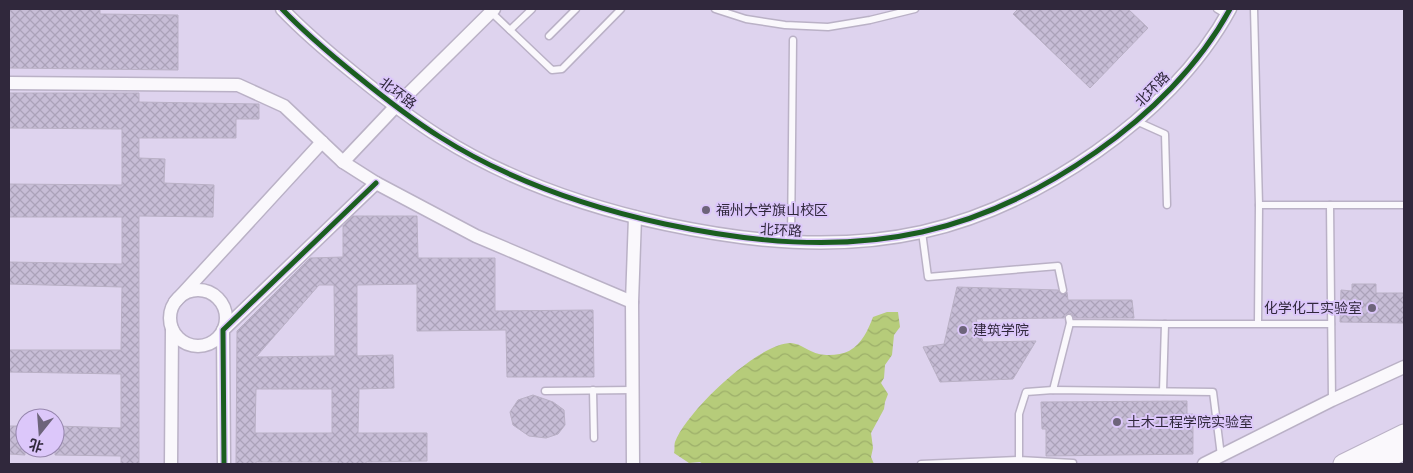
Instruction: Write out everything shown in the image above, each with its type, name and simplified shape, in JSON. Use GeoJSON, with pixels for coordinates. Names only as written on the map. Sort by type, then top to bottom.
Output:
{"type":"FeatureCollection","features":[{"type":"Feature","properties":{"kind":"main road"},"geometry":{"type":"LineString","coordinates":[[1343,464],[1404,434]]}},
{"type":"Feature","properties":{"kind":"main road"},"geometry":{"type":"LineString","coordinates":[[1376,464],[1404,450]]}},
{"type":"Feature","properties":{"kind":"street","name":"北环路"},"geometry":{"type":"LineString","coordinates":[[282,9],[314,40],[396,106],[440,137],[503,170],[568,197],[635,217],[712,234],[746,239],[791,242],[851,242],[922,232],[955,223],[1020,199],[1081,162],[1136,121],[1162,97],[1208,44],[1224,11]]}},
{"type":"Feature","properties":{"kind":"street"},"geometry":{"type":"LineString","coordinates":[[343,162],[492,10]]}},
{"type":"Feature","properties":{"kind":"street"},"geometry":{"type":"LineString","coordinates":[[9,83],[238,85],[284,106],[343,162],[376,183],[476,236],[632,302]]}},
{"type":"Feature","properties":{"kind":"street"},"geometry":{"type":"LineString","coordinates":[[171,464],[171,310],[175,302],[322,142]]}},
{"type":"Feature","properties":{"kind":"street"},"geometry":{"type":"LineString","coordinates":[[172,329],[184,342],[193,346],[211,343],[376,183]]}},
{"type":"Feature","properties":{"kind":"street"},"geometry":{"type":"LineString","coordinates":[[633,464],[632,302],[635,217]]}},
{"type":"Feature","properties":{"kind":"street"},"geometry":{"type":"LineString","coordinates":[[175,302],[182,296],[199,290],[208,292],[216,297],[222,303],[225,312],[226,321],[223,330],[224,464]]}},
{"type":"Feature","properties":{"kind":"street"},"geometry":{"type":"LineString","coordinates":[[1204,464],[1332,400],[1404,367]]}},
{"type":"Feature","properties":{"kind":"lane"},"geometry":{"type":"LineString","coordinates":[[510,30],[532,9]]}},
{"type":"Feature","properties":{"kind":"lane"},"geometry":{"type":"LineString","coordinates":[[549,36],[576,9]]}},
{"type":"Feature","properties":{"kind":"lane"},"geometry":{"type":"LineString","coordinates":[[492,10],[552,70],[562,69],[621,9]]}},
{"type":"Feature","properties":{"kind":"lane"},"geometry":{"type":"LineString","coordinates":[[715,9],[746,19],[785,25],[828,27],[870,20],[915,9]]}},
{"type":"Feature","properties":{"kind":"lane"},"geometry":{"type":"LineString","coordinates":[[1254,9],[1259,205],[1258,323]]}},
{"type":"Feature","properties":{"kind":"lane"},"geometry":{"type":"LineString","coordinates":[[791,242],[793,40]]}},
{"type":"Feature","properties":{"kind":"lane"},"geometry":{"type":"LineString","coordinates":[[1136,121],[1165,134],[1167,205]]}},
{"type":"Feature","properties":{"kind":"lane"},"geometry":{"type":"LineString","coordinates":[[1259,205],[1404,205]]}},
{"type":"Feature","properties":{"kind":"lane"},"geometry":{"type":"LineString","coordinates":[[1330,205],[1332,400]]}},
{"type":"Feature","properties":{"kind":"lane"},"geometry":{"type":"LineString","coordinates":[[922,232],[928,277],[1058,266],[1063,290]]}},
{"type":"Feature","properties":{"kind":"lane"},"geometry":{"type":"LineString","coordinates":[[1053,390],[1070,320],[1165,324],[1331,324]]}},
{"type":"Feature","properties":{"kind":"lane"},"geometry":{"type":"LineString","coordinates":[[1163,391],[1165,324]]}},
{"type":"Feature","properties":{"kind":"lane"},"geometry":{"type":"LineString","coordinates":[[593,390],[594,438]]}},
{"type":"Feature","properties":{"kind":"lane"},"geometry":{"type":"LineString","coordinates":[[544,391],[632,390]]}},
{"type":"Feature","properties":{"kind":"lane"},"geometry":{"type":"LineString","coordinates":[[1019,460],[1019,414],[1026,392],[1053,390],[1213,392],[1221,456]]}},
{"type":"Feature","properties":{"kind":"lane"},"geometry":{"type":"LineString","coordinates":[[921,464],[1019,460],[1073,464]]}},
{"type":"Feature","properties":{"kind":"water"},"geometry":{"type":"Polygon","coordinates":[[[887,312],[898,312],[900,327],[894,335],[892,355],[885,365],[884,378],[881,383],[888,394],[884,409],[871,433],[873,448],[871,457],[874,464],[703,464],[700,462],[689,463],[674,453],[675,442],[693,414],[725,381],[760,354],[777,346],[791,343],[823,355],[846,352],[854,348],[861,341],[873,317],[887,312]]]}},
{"type":"Feature","properties":{"kind":"building"},"geometry":{"type":"Polygon","coordinates":[[[9,9],[100,9],[100,14],[178,15],[178,70],[9,68],[9,9]]]}},
{"type":"Feature","properties":{"kind":"building"},"geometry":{"type":"Polygon","coordinates":[[[1018,9],[1128,9],[1148,28],[1090,88],[1013,14],[1018,9]]]}},
{"type":"Feature","properties":{"kind":"building"},"geometry":{"type":"Polygon","coordinates":[[[9,93],[139,93],[139,102],[259,104],[259,119],[236,119],[236,138],[139,138],[139,158],[165,159],[164,183],[214,185],[213,217],[139,216],[139,464],[121,464],[121,456],[65,455],[65,426],[121,428],[121,374],[9,372],[9,350],[121,350],[122,287],[9,284],[9,262],[122,264],[122,217],[9,217],[9,184],[122,185],[122,129],[9,128],[9,93]]]}},
{"type":"Feature","properties":{"kind":"building"},"geometry":{"type":"Polygon","coordinates":[[[353,216],[417,216],[418,258],[495,258],[495,311],[593,310],[594,377],[507,377],[506,330],[417,331],[417,284],[357,285],[357,356],[393,355],[394,388],[359,389],[358,433],[427,433],[427,461],[366,462],[366,464],[256,462],[256,464],[236,464],[237,331],[310,258],[343,257],[343,226],[353,216]],[[319,285],[256,357],[335,356],[334,285],[319,285]],[[256,389],[255,433],[332,433],[332,389],[256,389]]]}},
{"type":"Feature","properties":{"kind":"building","name":"化学化工实验室"},"geometry":{"type":"Polygon","coordinates":[[[1352,284],[1376,284],[1376,293],[1404,293],[1404,323],[1340,322],[1341,290],[1352,291],[1352,284]]]}},
{"type":"Feature","properties":{"kind":"building","name":"建筑学院"},"geometry":{"type":"Polygon","coordinates":[[[957,287],[1058,290],[1062,295],[1067,292],[1068,300],[1132,300],[1134,318],[1074,318],[1069,313],[1064,318],[976,319],[983,342],[1036,341],[1013,379],[940,382],[923,347],[944,344],[957,287]]]}},
{"type":"Feature","properties":{"kind":"building"},"geometry":{"type":"Polygon","coordinates":[[[533,395],[553,402],[564,410],[565,425],[558,434],[546,438],[529,436],[513,425],[510,412],[518,400],[533,395]]]}},
{"type":"Feature","properties":{"kind":"building","name":"土木工程学院实验室"},"geometry":{"type":"Polygon","coordinates":[[[1187,401],[1187,414],[1193,414],[1193,454],[1046,456],[1046,429],[1042,429],[1041,402],[1187,401]]]}},
{"type":"Feature","properties":{"kind":"building"},"geometry":{"type":"Polygon","coordinates":[[[9,426],[15,426],[15,454],[9,454],[9,426]]]}},
{"type":"Feature","properties":{"kind":"cycle path"},"geometry":{"type":"LineString","coordinates":[[282,9],[327,51],[408,115],[466,152],[521,179],[577,200],[665,224],[729,236],[825,243],[890,238],[945,226],[1013,201],[1055,178],[1116,138],[1154,106],[1188,70],[1218,30],[1230,9]]}},
{"type":"Feature","properties":{"kind":"cycle path"},"geometry":{"type":"LineString","coordinates":[[224,464],[223,330],[376,183]]}},
{"type":"Feature","properties":{"kind":"place","name":"福州大学旗山校区"},"geometry":{"type":"Point","coordinates":[706,210]}},
{"type":"Feature","properties":{"kind":"place","name":"化学化工实验室"},"geometry":{"type":"Point","coordinates":[1372,308]}},
{"type":"Feature","properties":{"kind":"place","name":"建筑学院"},"geometry":{"type":"Point","coordinates":[963,330]}},
{"type":"Feature","properties":{"kind":"place","name":"土木工程学院实验室"},"geometry":{"type":"Point","coordinates":[1117,422]}}]}
